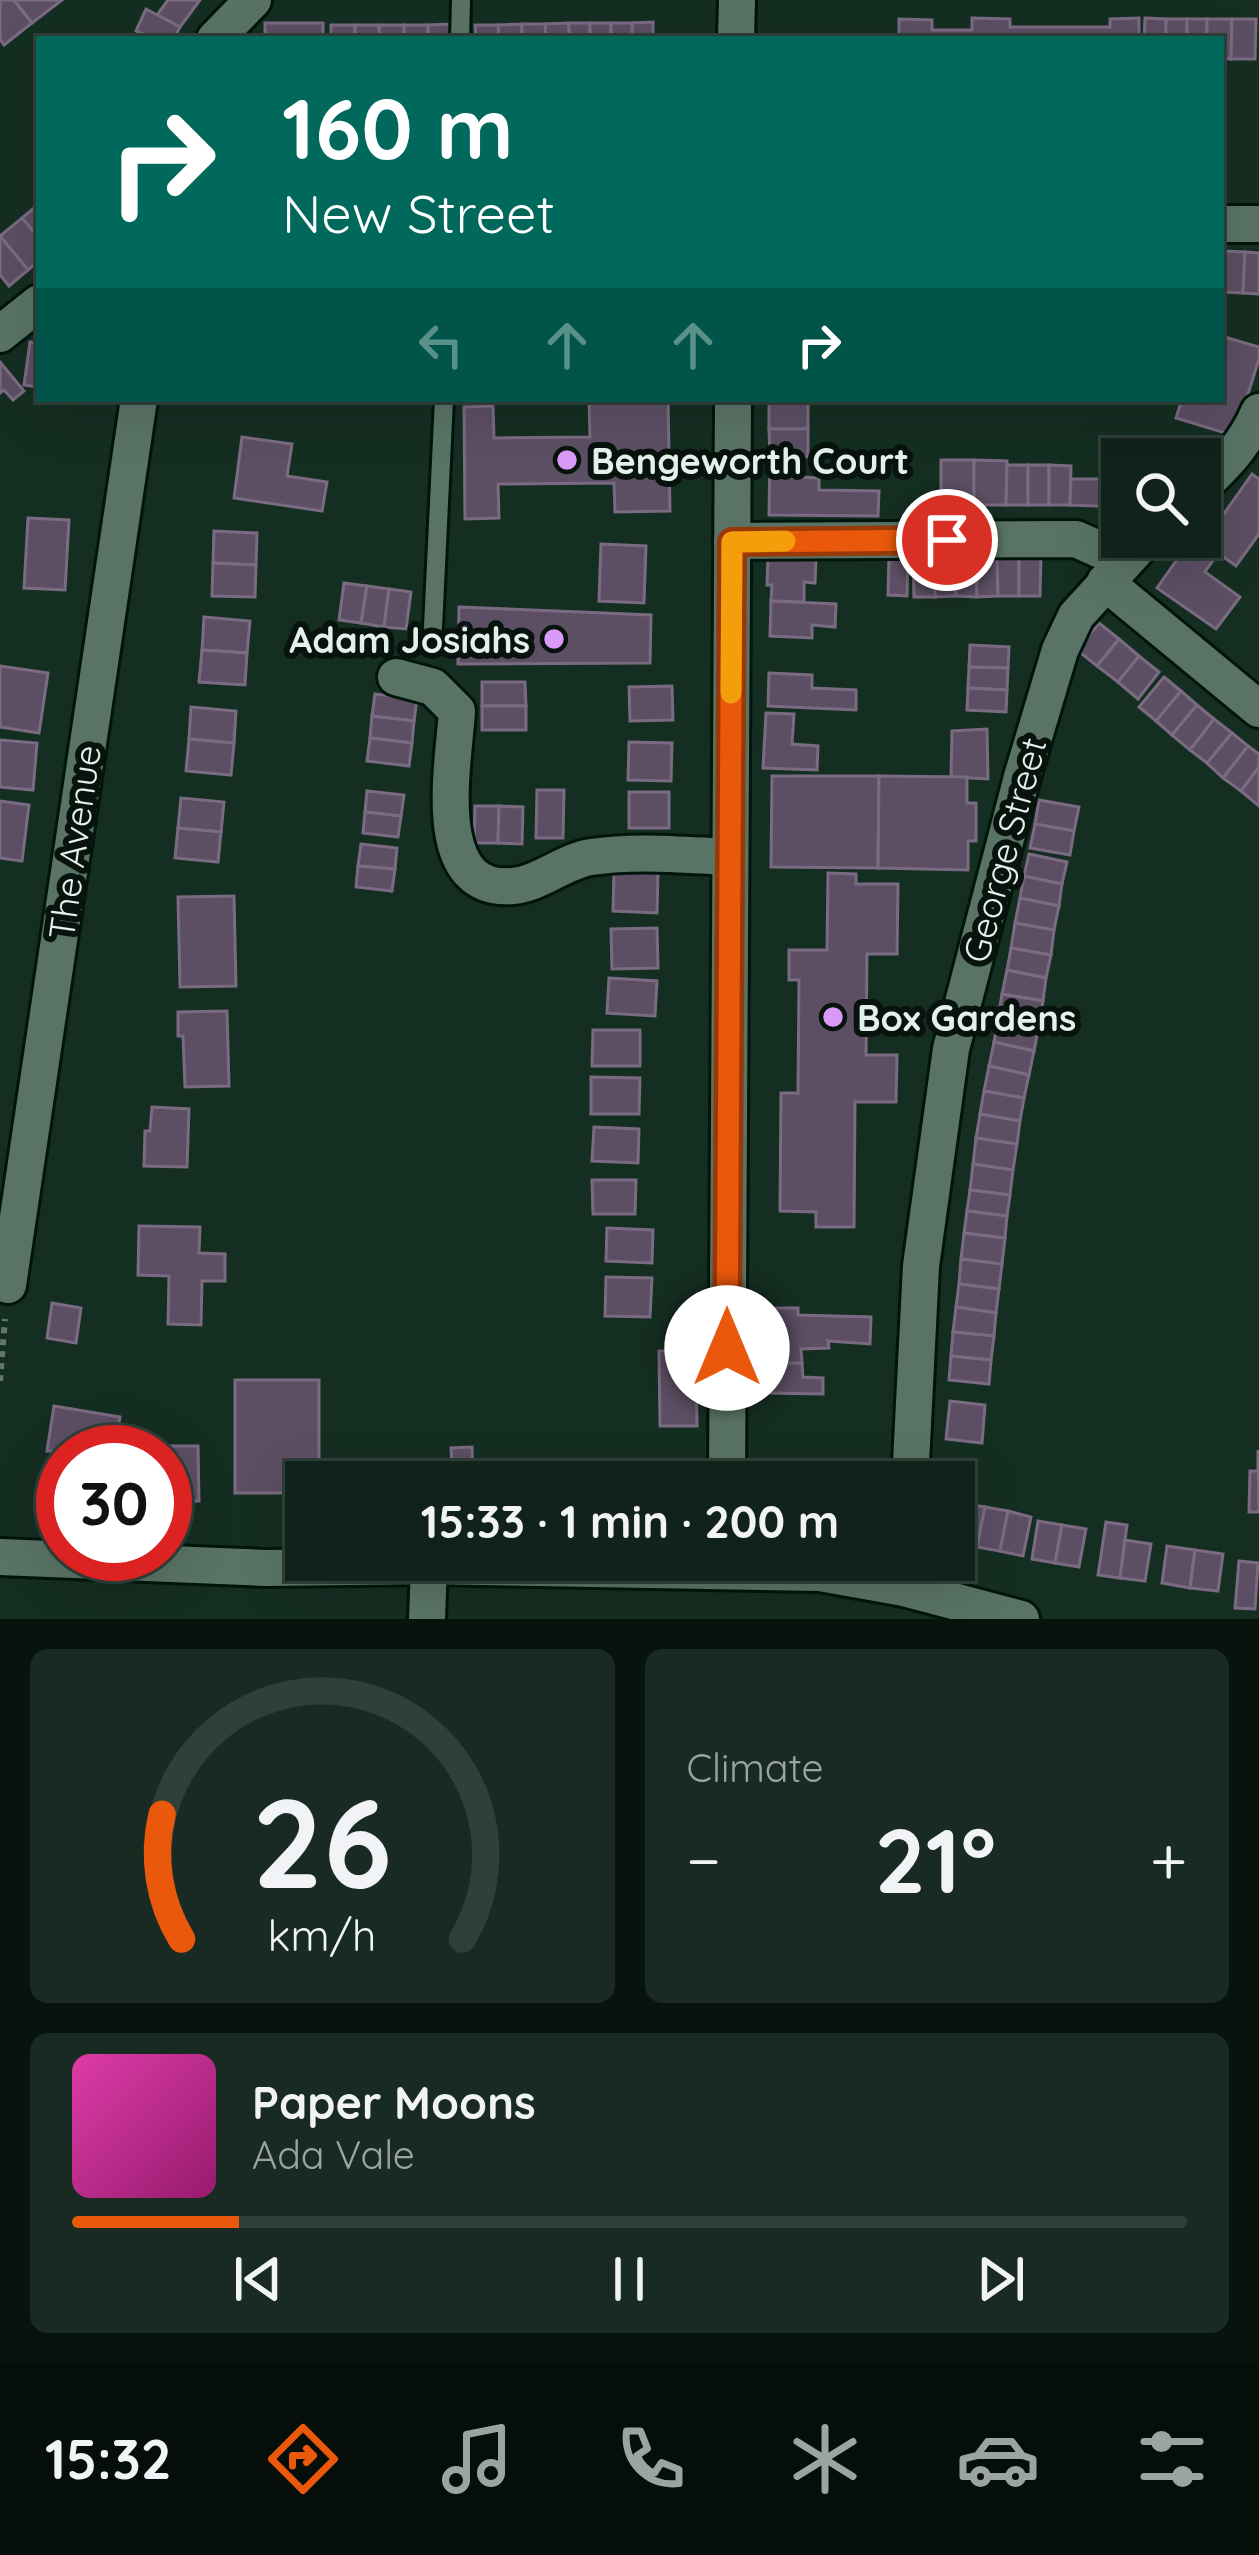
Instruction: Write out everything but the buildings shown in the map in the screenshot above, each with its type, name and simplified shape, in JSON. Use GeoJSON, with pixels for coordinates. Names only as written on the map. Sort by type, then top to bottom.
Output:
{"type":"FeatureCollection","features":[{"type":"Feature","properties":{"kind":"street"},"geometry":{"type":"LineString","coordinates":[[218,36],[253,0]]}},
{"type":"Feature","properties":{"kind":"street"},"geometry":{"type":"LineString","coordinates":[[736,0],[736,36]]}},
{"type":"Feature","properties":{"kind":"street"},"geometry":{"type":"LineString","coordinates":[[1224,224],[1259,224]]}},
{"type":"Feature","properties":{"kind":"street"},"geometry":{"type":"LineString","coordinates":[[0,334],[36,305]]}},
{"type":"Feature","properties":{"kind":"street","name":"The Avenue"},"geometry":{"type":"LineString","coordinates":[[8,1285],[139,402]]}},
{"type":"Feature","properties":{"kind":"street"},"geometry":{"type":"LineString","coordinates":[[727,1461],[733,402]]}},
{"type":"Feature","properties":{"kind":"street"},"geometry":{"type":"LineString","coordinates":[[1221,468],[1257,426]]}},
{"type":"Feature","properties":{"kind":"street"},"geometry":{"type":"LineString","coordinates":[[732,542],[1076,539],[1126,560],[1259,709]]}},
{"type":"Feature","properties":{"kind":"street","name":"George Street"},"geometry":{"type":"LineString","coordinates":[[911,1461],[921,1266],[951,1048],[1060,650],[1076,616],[1126,560]]}},
{"type":"Feature","properties":{"kind":"street"},"geometry":{"type":"LineString","coordinates":[[396,677],[433,687],[457,711],[450,824],[459,861],[482,882],[514,886],[586,857],[730,857]]}},
{"type":"Feature","properties":{"kind":"street"},"geometry":{"type":"LineString","coordinates":[[0,1557],[285,1568]]}},
{"type":"Feature","properties":{"kind":"street"},"geometry":{"type":"LineString","coordinates":[[427,1619],[428,1581]]}},
{"type":"Feature","properties":{"kind":"street"},"geometry":{"type":"LineString","coordinates":[[923,1581],[1022,1619]]}},
{"type":"Feature","properties":{"kind":"lane"},"geometry":{"type":"LineString","coordinates":[[460,36],[461,0]]}},
{"type":"Feature","properties":{"kind":"lane"},"geometry":{"type":"LineString","coordinates":[[433,627],[443,402]]}},
{"type":"Feature","properties":{"kind":"path"},"geometry":{"type":"LineString","coordinates":[[0,1381],[8,1285]]}},
{"type":"Feature","properties":{"kind":"slow traffic"},"geometry":{"type":"LineString","coordinates":[[731,693],[732,542],[785,541]]}},
{"type":"Feature","properties":{"kind":"place","name":"Bengeworth Court"},"geometry":{"type":"Point","coordinates":[567,460]}},
{"type":"Feature","properties":{"kind":"place","name":"Adam Josiahs"},"geometry":{"type":"Point","coordinates":[554,639]}},
{"type":"Feature","properties":{"kind":"place","name":"Box Gardens"},"geometry":{"type":"Point","coordinates":[833,1017]}},
{"type":"Feature","properties":{"kind":"route"},"geometry":{"type":"LineString","coordinates":[[727,1348],[732,542],[947,540]]}}]}
